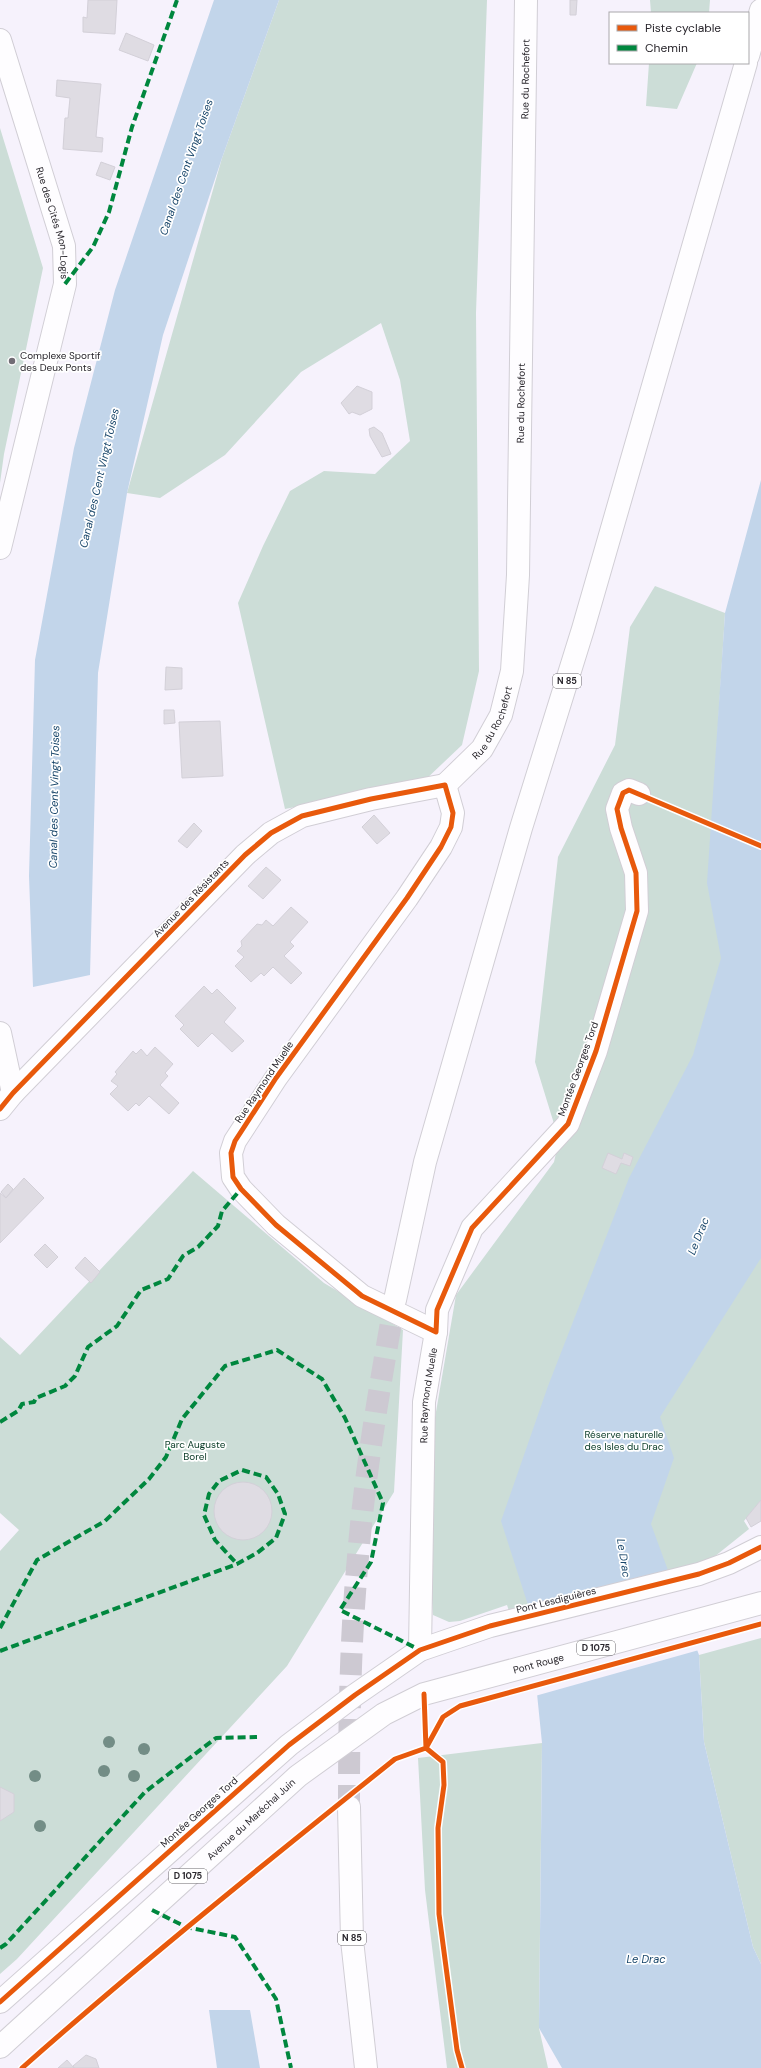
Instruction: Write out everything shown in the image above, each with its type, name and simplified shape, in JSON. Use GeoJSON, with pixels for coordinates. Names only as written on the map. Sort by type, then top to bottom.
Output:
{"type":"FeatureCollection","features":[{"type":"Feature","properties":{"kind":"main road","name":"Rue du Rochefort"},"geometry":{"type":"LineString","coordinates":[[445,785],[482,749],[501,715],[512,671],[518,574],[526,0]]}},
{"type":"Feature","properties":{"kind":"main road"},"geometry":{"type":"LineString","coordinates":[[749,52],[761,10]]}},
{"type":"Feature","properties":{"kind":"main road","name":"Rue des Cités Mon-Logis"},"geometry":{"type":"LineString","coordinates":[[0,40],[64,246],[65,284],[0,548]]}},
{"type":"Feature","properties":{"kind":"main road","name":"N 85"},"geometry":{"type":"LineString","coordinates":[[395,1300],[431,1140],[519,836],[583,629],[746,64]]}},
{"type":"Feature","properties":{"kind":"main road","name":"Avenue des Résistants"},"geometry":{"type":"LineString","coordinates":[[7,1101],[245,855],[271,833],[302,816],[371,799],[445,785]]}},
{"type":"Feature","properties":{"kind":"main road","name":"Rue Raymond Muelle"},"geometry":{"type":"LineString","coordinates":[[420,1650],[424,1402],[436,1332],[362,1296],[276,1225],[241,1189],[233,1177],[231,1153],[235,1141],[276,1078],[407,898],[441,847],[451,827],[453,813],[445,785]]}},
{"type":"Feature","properties":{"kind":"main road","name":"Montée Georges Tord"},"geometry":{"type":"LineString","coordinates":[[436,1332],[437,1310],[472,1228],[568,1124],[596,1051],[638,911],[636,873],[621,828],[617,809],[623,793],[629,790],[639,794]]}},
{"type":"Feature","properties":{"kind":"main road"},"geometry":{"type":"LineString","coordinates":[[0,1032],[7,1101]]}},
{"type":"Feature","properties":{"kind":"main road","name":"Pont Lesdiguières"},"geometry":{"type":"LineString","coordinates":[[420,1650],[490,1626],[699,1574],[729,1564],[761,1547]]}},
{"type":"Feature","properties":{"kind":"main road","name":"Pont Rouge"},"geometry":{"type":"LineString","coordinates":[[474,1680],[719,1616],[761,1603]]}},
{"type":"Feature","properties":{"kind":"main road","name":"Montée Georges Tord"},"geometry":{"type":"LineString","coordinates":[[0,2002],[289,1745],[355,1695],[420,1650]]}},
{"type":"Feature","properties":{"kind":"main road","name":"Avenue du Maréchal Juin"},"geometry":{"type":"LineString","coordinates":[[0,2047],[298,1776],[384,1714],[424,1694],[474,1680]]}},
{"type":"Feature","properties":{"kind":"main road","name":"N 85"},"geometry":{"type":"LineString","coordinates":[[349,1808],[352,1940],[366,2068]]}},
{"type":"Feature","properties":{"kind":"green space"},"geometry":{"type":"Polygon","coordinates":[[[279,0],[487,0],[476,313],[479,671],[462,745],[423,782],[285,809],[238,603],[263,546],[290,491],[324,471],[375,474],[410,441],[400,380],[381,323],[301,372],[225,455],[160,498],[127,493],[222,158],[279,0]]]}},
{"type":"Feature","properties":{"kind":"green space"},"geometry":{"type":"Polygon","coordinates":[[[650,0],[710,0],[709,12],[651,12],[650,0]]]}},
{"type":"Feature","properties":{"kind":"green space"},"geometry":{"type":"Polygon","coordinates":[[[649,64],[697,64],[677,109],[646,106],[649,64]]]}},
{"type":"Feature","properties":{"kind":"green space","name":"Complexe Sportif des Deux Ponts"},"geometry":{"type":"Polygon","coordinates":[[[0,128],[43,268],[4,454],[0,483],[0,128]]]}},
{"type":"Feature","properties":{"kind":"green space","name":"Réserve naturelle des Isles du Drac"},"geometry":{"type":"Polygon","coordinates":[[[655,586],[725,613],[716,758],[761,653],[761,1500],[744,1521],[749,1529],[709,1561],[509,1611],[507,1605],[460,1621],[449,1622],[433,1615],[424,1482],[456,1295],[554,1162],[559,1140],[535,1062],[558,857],[615,745],[630,627],[655,586]]]}},
{"type":"Feature","properties":{"kind":"green space","name":"Parc Auguste Borel"},"geometry":{"type":"Polygon","coordinates":[[[193,1171],[324,1283],[403,1330],[394,1492],[287,1666],[17,1959],[0,1974],[0,1551],[19,1530],[0,1513],[0,1337],[20,1355],[193,1171]]]}},
{"type":"Feature","properties":{"kind":"green space"},"geometry":{"type":"Polygon","coordinates":[[[761,1638],[761,1964],[753,1947],[704,1742],[699,1655],[761,1638]]]}},
{"type":"Feature","properties":{"kind":"green space"},"geometry":{"type":"Polygon","coordinates":[[[542,1743],[539,2028],[548,2068],[447,2068],[425,1890],[418,1758],[542,1743]]]}},
{"type":"Feature","properties":{"kind":"water","name":"Canal des Cent Vingt Toises"},"geometry":{"type":"Polygon","coordinates":[[[214,0],[279,0],[222,158],[163,335],[127,493],[98,673],[90,975],[33,987],[29,876],[35,660],[74,448],[115,290],[214,0]]]}},
{"type":"Feature","properties":{"kind":"water","name":"Le Drac"},"geometry":{"type":"Polygon","coordinates":[[[761,480],[761,1258],[660,1417],[674,1458],[651,1524],[699,1655],[704,1742],[753,1947],[761,1964],[761,2068],[562,2068],[539,2028],[542,1743],[528,1605],[501,1521],[548,1386],[629,1178],[693,1055],[721,958],[707,883],[725,613],[761,480]]]}},
{"type":"Feature","properties":{"kind":"water"},"geometry":{"type":"Polygon","coordinates":[[[209,2010],[250,2010],[260,2068],[217,2068],[209,2010]]]}},
{"type":"Feature","properties":{"kind":"pier"},"geometry":{"type":"Polygon","coordinates":[[[670,1570],[699,1650],[535,1696],[526,1606],[670,1570]]]}},
{"type":"Feature","properties":{"kind":"building"},"geometry":{"type":"Polygon","coordinates":[[[88,0],[117,0],[115,34],[83,32],[83,17],[87,18],[88,0]]]}},
{"type":"Feature","properties":{"kind":"building"},"geometry":{"type":"Polygon","coordinates":[[[570,0],[577,0],[576,15],[570,15],[570,0]]]}},
{"type":"Feature","properties":{"kind":"building"},"geometry":{"type":"Polygon","coordinates":[[[126,33],[154,45],[148,61],[119,50],[126,33]]]}},
{"type":"Feature","properties":{"kind":"building"},"geometry":{"type":"Polygon","coordinates":[[[57,80],[101,84],[96,137],[103,138],[102,152],[63,149],[65,118],[68,118],[70,98],[56,96],[57,80]]]}},
{"type":"Feature","properties":{"kind":"building"},"geometry":{"type":"Polygon","coordinates":[[[101,162],[115,167],[110,180],[96,175],[101,162]]]}},
{"type":"Feature","properties":{"kind":"building"},"geometry":{"type":"Polygon","coordinates":[[[357,386],[372,392],[372,409],[360,415],[352,412],[349,414],[341,403],[357,386]]]}},
{"type":"Feature","properties":{"kind":"building"},"geometry":{"type":"Polygon","coordinates":[[[374,427],[382,433],[391,454],[382,457],[370,436],[369,429],[374,427]]]}},
{"type":"Feature","properties":{"kind":"building"},"geometry":{"type":"Polygon","coordinates":[[[166,667],[182,668],[182,689],[165,690],[166,667]]]}},
{"type":"Feature","properties":{"kind":"building"},"geometry":{"type":"Polygon","coordinates":[[[164,710],[174,710],[175,723],[164,724],[164,710]]]}},
{"type":"Feature","properties":{"kind":"building"},"geometry":{"type":"Polygon","coordinates":[[[220,721],[223,776],[182,778],[179,722],[220,721]]]}},
{"type":"Feature","properties":{"kind":"building"},"geometry":{"type":"Polygon","coordinates":[[[374,815],[390,833],[377,844],[362,827],[374,815]]]}},
{"type":"Feature","properties":{"kind":"building"},"geometry":{"type":"Polygon","coordinates":[[[194,823],[202,831],[187,848],[178,841],[194,823]]]}},
{"type":"Feature","properties":{"kind":"building"},"geometry":{"type":"Polygon","coordinates":[[[266,867],[281,880],[263,899],[248,886],[266,867]]]}},
{"type":"Feature","properties":{"kind":"building"},"geometry":{"type":"Polygon","coordinates":[[[291,907],[308,922],[290,942],[294,946],[284,956],[302,973],[291,984],[273,967],[264,976],[261,973],[251,982],[235,966],[244,957],[237,951],[242,946],[241,941],[257,924],[262,925],[266,920],[273,926],[291,907]]]}},
{"type":"Feature","properties":{"kind":"building"},"geometry":{"type":"Polygon","coordinates":[[[204,986],[212,994],[217,989],[236,1008],[224,1022],[244,1041],[232,1052],[212,1033],[198,1047],[180,1029],[184,1025],[175,1016],[204,986]]]}},
{"type":"Feature","properties":{"kind":"building"},"geometry":{"type":"Polygon","coordinates":[[[155,1047],[173,1064],[165,1073],[168,1076],[160,1085],[179,1103],[169,1114],[149,1096],[139,1106],[136,1103],[128,1111],[110,1094],[118,1086],[111,1081],[117,1074],[115,1072],[133,1051],[136,1054],[141,1049],[147,1056],[155,1047]]]}},
{"type":"Feature","properties":{"kind":"building"},"geometry":{"type":"Polygon","coordinates":[[[608,1153],[622,1159],[624,1153],[633,1157],[630,1166],[621,1163],[616,1174],[602,1168],[608,1153]]]}},
{"type":"Feature","properties":{"kind":"building"},"geometry":{"type":"Polygon","coordinates":[[[24,1178],[44,1198],[0,1243],[0,1193],[6,1198],[24,1178]]]}},
{"type":"Feature","properties":{"kind":"building"},"geometry":{"type":"Polygon","coordinates":[[[8,1184],[13,1189],[6,1198],[1,1192],[8,1184]]]}},
{"type":"Feature","properties":{"kind":"building"},"geometry":{"type":"Polygon","coordinates":[[[45,1244],[58,1257],[47,1268],[34,1255],[45,1244]]]}},
{"type":"Feature","properties":{"kind":"building"},"geometry":{"type":"Polygon","coordinates":[[[85,1257],[100,1272],[91,1283],[75,1268],[85,1257]]]}},
{"type":"Feature","properties":{"kind":"building"},"geometry":{"type":"Polygon","coordinates":[[[243,1482],[259,1487],[267,1495],[272,1511],[267,1527],[259,1535],[243,1540],[227,1535],[219,1527],[214,1511],[219,1495],[227,1487],[243,1482]]]}},
{"type":"Feature","properties":{"kind":"building"},"geometry":{"type":"Polygon","coordinates":[[[761,1500],[761,1521],[751,1527],[746,1518],[761,1500]]]}},
{"type":"Feature","properties":{"kind":"building"},"geometry":{"type":"Polygon","coordinates":[[[0,1787],[14,1794],[14,1812],[0,1821],[0,1787]]]}},
{"type":"Feature","properties":{"kind":"building"},"geometry":{"type":"Polygon","coordinates":[[[86,2055],[96,2059],[99,2068],[74,2068],[73,2066],[86,2055]]]}},
{"type":"Feature","properties":{"kind":"building"},"geometry":{"type":"Polygon","coordinates":[[[67,2060],[74,2068],[58,2068],[67,2060]]]}},
{"type":"Feature","properties":{"kind":"tunnel"},"geometry":{"type":"LineString","coordinates":[[349,1807],[350,1682],[358,1557],[369,1460],[395,1300]]}},
{"type":"Feature","properties":{"kind":"marked path"},"geometry":{"type":"LineString","coordinates":[[65,284],[93,247],[109,212],[132,127],[177,0]]}},
{"type":"Feature","properties":{"kind":"marked path"},"geometry":{"type":"LineString","coordinates":[[0,1422],[18,1411],[22,1404],[34,1402],[36,1398],[65,1386],[75,1376],[88,1347],[117,1326],[141,1290],[168,1279],[183,1256],[198,1247],[218,1226],[222,1211],[241,1189]]}},
{"type":"Feature","properties":{"kind":"marked path"},"geometry":{"type":"LineString","coordinates":[[0,1628],[37,1560],[105,1521],[149,1479],[166,1457],[182,1419],[225,1366],[277,1350],[322,1379],[345,1418],[383,1503],[371,1562],[340,1610],[420,1650],[423,1649]]}},
{"type":"Feature","properties":{"kind":"marked path"},"geometry":{"type":"LineString","coordinates":[[0,1651],[237,1564],[257,1553],[276,1538],[285,1514],[278,1494],[266,1477],[242,1470],[219,1481],[209,1494],[204,1515],[215,1540],[237,1564]]}},
{"type":"Feature","properties":{"kind":"marked path"},"geometry":{"type":"LineString","coordinates":[[0,1948],[6,1944],[145,1792],[216,1738],[257,1737]]}},
{"type":"Feature","properties":{"kind":"marked path"},"geometry":{"type":"LineString","coordinates":[[152,1910],[186,1927],[235,1937],[276,1999],[291,2068]]}},
{"type":"Feature","properties":{"kind":"cycle path"},"geometry":{"type":"LineString","coordinates":[[0,1109],[13,1093],[245,855],[271,833],[302,816],[371,799],[445,785],[453,813],[451,827],[441,847],[407,898],[276,1078],[235,1141],[231,1153],[233,1177],[241,1189],[276,1225],[362,1296],[436,1332],[437,1310],[472,1228],[568,1124],[596,1051],[637,911],[636,873],[621,828],[617,809],[623,793],[629,790],[761,846]]}},
{"type":"Feature","properties":{"kind":"cycle path"},"geometry":{"type":"LineString","coordinates":[[0,2002],[289,1745],[355,1695],[420,1650],[490,1626],[699,1574],[729,1563],[761,1547]]}},
{"type":"Feature","properties":{"kind":"cycle path"},"geometry":{"type":"LineString","coordinates":[[22,2068],[160,1950],[395,1759],[426,1748],[443,1717],[460,1706],[761,1624]]}},
{"type":"Feature","properties":{"kind":"cycle path"},"geometry":{"type":"LineString","coordinates":[[424,1694],[426,1748],[443,1762],[444,1785],[438,1828],[439,1914],[457,2050],[462,2068]]}},
{"type":"Feature","properties":{"kind":"place","name":"Complexe Sportif des Deux Ponts"},"geometry":{"type":"Point","coordinates":[12,361]}}]}
